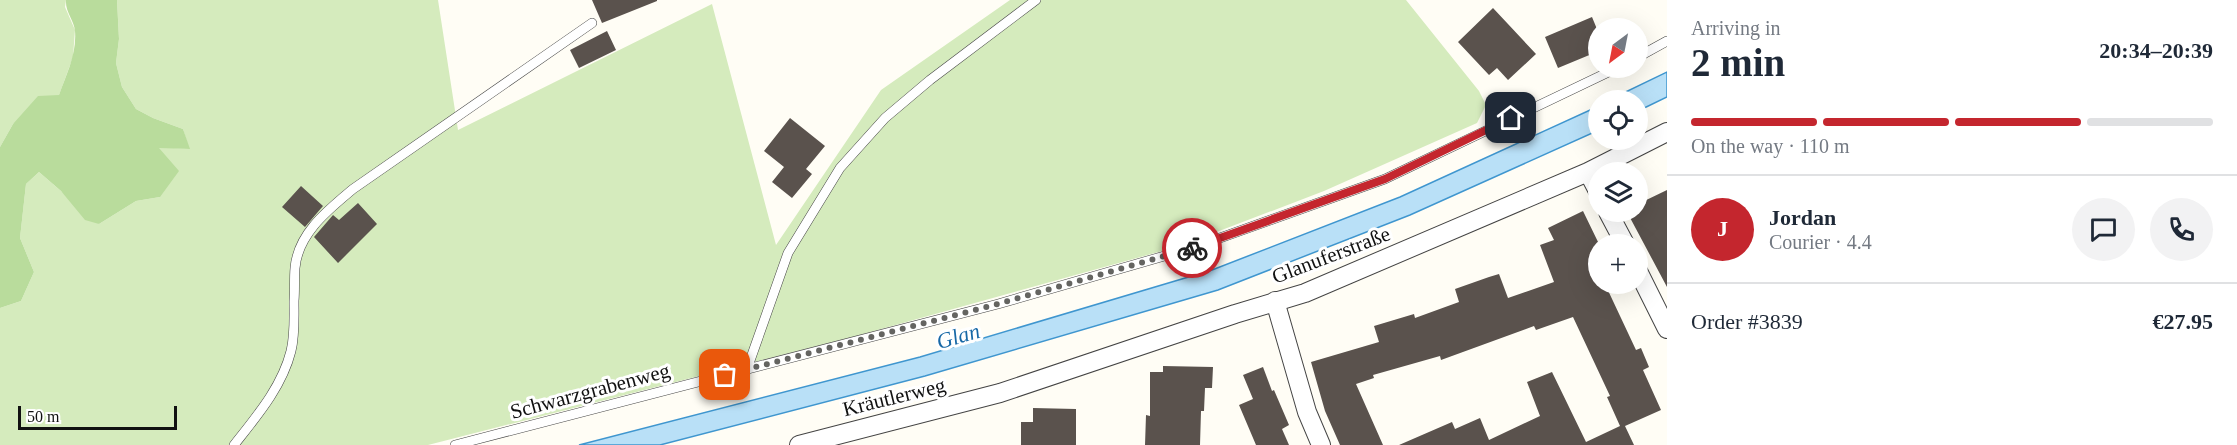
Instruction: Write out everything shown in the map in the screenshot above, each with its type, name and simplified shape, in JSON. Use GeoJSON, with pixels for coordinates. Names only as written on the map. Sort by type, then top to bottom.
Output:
{"type":"FeatureCollection","features":[{"type":"Feature","properties":{"kind":"street","name":"Glanuferstraße"},"geometry":{"type":"LineString","coordinates":[[1608,162],[1667,132]]}},
{"type":"Feature","properties":{"kind":"street","name":"Glanuferstraße"},"geometry":{"type":"LineString","coordinates":[[1000,393],[1305,293],[1588,172]]}},
{"type":"Feature","properties":{"kind":"street"},"geometry":{"type":"LineString","coordinates":[[1648,291],[1667,329]]}},
{"type":"Feature","properties":{"kind":"street"},"geometry":{"type":"LineString","coordinates":[[1275,301],[1307,412],[1321,445]]}},
{"type":"Feature","properties":{"kind":"street","name":"Kräutlerweg"},"geometry":{"type":"LineString","coordinates":[[799,445],[1000,393]]}},
{"type":"Feature","properties":{"kind":"lane"},"geometry":{"type":"LineString","coordinates":[[747,369],[788,253],[840,168],[885,118],[930,80],[1036,0]]}},
{"type":"Feature","properties":{"kind":"lane"},"geometry":{"type":"LineString","coordinates":[[234,445],[257,416],[286,367],[292,349],[294,327],[295,267],[307,235],[318,219],[353,189],[592,22]]}},
{"type":"Feature","properties":{"kind":"lane"},"geometry":{"type":"LineString","coordinates":[[1648,51],[1667,41]]}},
{"type":"Feature","properties":{"kind":"lane","name":"Schwarzgrabenweg"},"geometry":{"type":"LineString","coordinates":[[455,445],[998,304],[1192,248],[1385,179],[1596,78]]}},
{"type":"Feature","properties":{"kind":"green space"},"geometry":{"type":"Polygon","coordinates":[[[0,0],[66,0],[65,7],[75,30],[73,57],[59,95],[13,124],[0,147],[0,0]]]}},
{"type":"Feature","properties":{"kind":"green space"},"geometry":{"type":"Polygon","coordinates":[[[66,0],[117,0],[119,39],[116,63],[122,87],[136,109],[183,129],[190,149],[159,148],[179,171],[160,197],[136,201],[99,224],[85,220],[61,191],[39,172],[26,184],[20,238],[34,272],[21,301],[0,308],[0,147],[13,124],[38,96],[59,95],[70,64],[75,40],[74,27],[66,0]]]}},
{"type":"Feature","properties":{"kind":"green space"},"geometry":{"type":"Polygon","coordinates":[[[117,0],[438,0],[458,130],[712,4],[776,245],[881,90],[1010,0],[1406,0],[1479,91],[1486,105],[1477,123],[1324,191],[1180,246],[856,336],[428,445],[0,445],[0,308],[21,301],[34,272],[20,238],[26,184],[39,172],[99,224],[136,201],[160,197],[158,147],[189,149],[183,129],[136,109],[122,87],[116,63],[119,39],[117,0]]]}},
{"type":"Feature","properties":{"kind":"water"},"geometry":{"type":"Polygon","coordinates":[[[1667,72],[1667,97],[1648,106],[1648,90],[1630,90],[1667,72]]]}},
{"type":"Feature","properties":{"kind":"water"},"geometry":{"type":"Polygon","coordinates":[[[1588,111],[1588,135],[1410,215],[1218,290],[925,376],[660,445],[579,445],[920,357],[1212,270],[1400,197],[1588,111]]]}},
{"type":"Feature","properties":{"kind":"building"},"geometry":{"type":"Polygon","coordinates":[[[592,0],[657,0],[657,1],[602,23],[592,0]]]}},
{"type":"Feature","properties":{"kind":"building"},"geometry":{"type":"Polygon","coordinates":[[[1493,8],[1536,54],[1508,80],[1497,68],[1489,75],[1458,42],[1493,8]]]}},
{"type":"Feature","properties":{"kind":"building"},"geometry":{"type":"Polygon","coordinates":[[[1588,19],[1588,56],[1558,68],[1545,37],[1588,19]]]}},
{"type":"Feature","properties":{"kind":"building"},"geometry":{"type":"Polygon","coordinates":[[[607,31],[616,50],[579,68],[570,50],[607,31]]]}},
{"type":"Feature","properties":{"kind":"building"},"geometry":{"type":"Polygon","coordinates":[[[790,118],[825,146],[806,169],[812,174],[792,198],[772,182],[784,167],[764,151],[790,118]]]}},
{"type":"Feature","properties":{"kind":"building"},"geometry":{"type":"Polygon","coordinates":[[[301,186],[323,206],[305,227],[282,207],[301,186]]]}},
{"type":"Feature","properties":{"kind":"building"},"geometry":{"type":"Polygon","coordinates":[[[1667,190],[1667,287],[1648,251],[1648,234],[1639,234],[1632,222],[1648,222],[1648,199],[1667,190]]]}},
{"type":"Feature","properties":{"kind":"building"},"geometry":{"type":"Polygon","coordinates":[[[358,203],[377,224],[338,263],[314,237],[333,215],[339,220],[358,203]]]}},
{"type":"Feature","properties":{"kind":"building"},"geometry":{"type":"Polygon","coordinates":[[[1583,211],[1594,234],[1588,234],[1588,294],[1610,294],[1636,350],[1641,348],[1649,367],[1643,370],[1661,410],[1625,426],[1634,445],[1399,445],[1452,422],[1455,429],[1480,418],[1489,440],[1540,416],[1527,382],[1552,372],[1586,442],[1620,426],[1607,397],[1610,396],[1573,317],[1536,330],[1534,326],[1441,360],[1440,356],[1373,375],[1374,378],[1356,384],[1383,445],[1340,445],[1325,411],[1311,362],[1379,342],[1374,326],[1414,314],[1415,318],[1459,302],[1455,289],[1489,277],[1499,274],[1508,298],[1554,282],[1540,245],[1554,240],[1548,228],[1583,211]]]}},
{"type":"Feature","properties":{"kind":"building"},"geometry":{"type":"Polygon","coordinates":[[[1163,366],[1213,367],[1212,388],[1205,388],[1204,411],[1201,411],[1200,445],[1145,445],[1146,415],[1150,416],[1150,372],[1163,372],[1163,366]]]}},
{"type":"Feature","properties":{"kind":"building"},"geometry":{"type":"Polygon","coordinates":[[[1263,367],[1289,425],[1282,429],[1289,445],[1256,445],[1239,405],[1253,399],[1243,375],[1263,367]]]}},
{"type":"Feature","properties":{"kind":"building"},"geometry":{"type":"Polygon","coordinates":[[[1033,408],[1076,409],[1076,445],[1021,445],[1021,422],[1033,422],[1033,408]]]}},
{"type":"Feature","properties":{"kind":"way so far"},"geometry":{"type":"LineString","coordinates":[[725,375],[998,304],[1192,248]]}},
{"type":"Feature","properties":{"kind":"route"},"geometry":{"type":"LineString","coordinates":[[1192,248],[1385,179],[1511,118]]}},
{"type":"Feature","properties":{"kind":"water label","name":"Glan"},"geometry":{"type":"Point","coordinates":[958,336]}}]}
